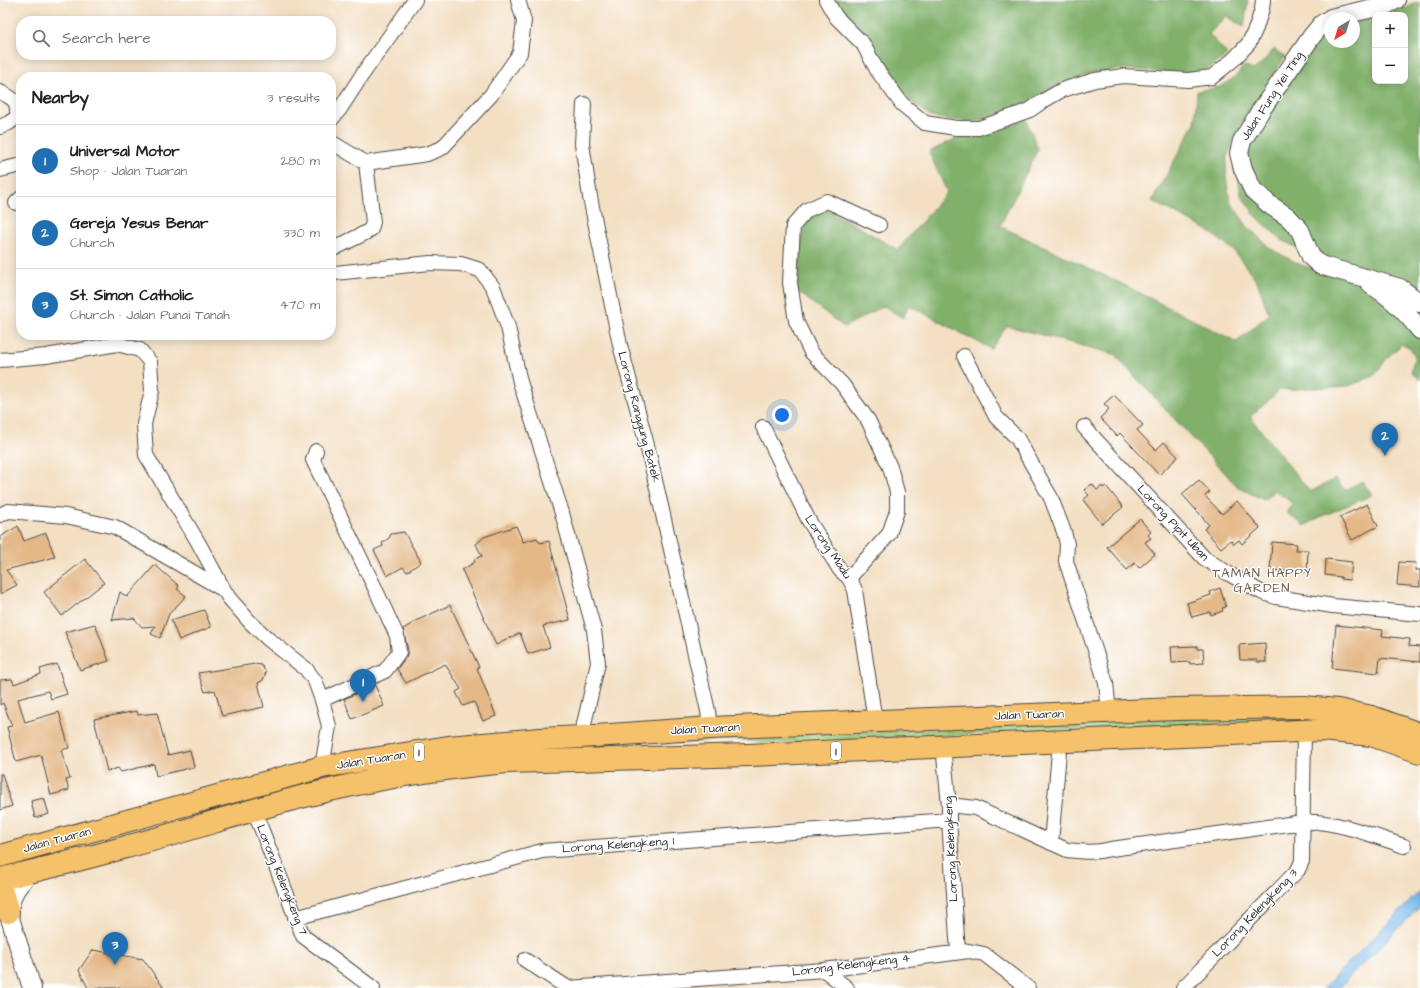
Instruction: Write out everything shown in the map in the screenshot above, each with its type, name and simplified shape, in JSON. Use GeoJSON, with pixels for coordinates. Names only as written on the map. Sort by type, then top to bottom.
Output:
{"type":"FeatureCollection","features":[{"type":"Feature","properties":{"kind":"main road","name":"Jalan Tuaran"},"geometry":{"type":"LineString","coordinates":[[0,856],[322,767],[448,748],[540,739],[710,728],[1109,712],[1304,706],[1338,710],[1372,717],[1420,734]]}},
{"type":"Feature","properties":{"kind":"main road"},"geometry":{"type":"LineString","coordinates":[[678,730],[671,734],[670,737],[672,742],[675,744],[740,743],[749,755]]}},
{"type":"Feature","properties":{"kind":"main road","name":"Jalan Tuaran"},"geometry":{"type":"LineString","coordinates":[[0,879],[127,847],[312,794],[363,782],[482,764],[749,755],[1322,730],[1371,735],[1420,752]]}},
{"type":"Feature","properties":{"kind":"main road"},"geometry":{"type":"LineString","coordinates":[[1371,735],[1420,740]]}},
{"type":"Feature","properties":{"kind":"main road"},"geometry":{"type":"LineString","coordinates":[[0,886],[4,912]]}},
{"type":"Feature","properties":{"kind":"street"},"geometry":{"type":"LineString","coordinates":[[336,114],[415,0]]}},
{"type":"Feature","properties":{"kind":"street"},"geometry":{"type":"LineString","coordinates":[[336,145],[366,163],[427,154],[442,148],[491,95],[520,53],[524,22],[518,0]]}},
{"type":"Feature","properties":{"kind":"street"},"geometry":{"type":"LineString","coordinates":[[826,0],[836,17],[863,44],[877,70],[902,104],[925,123],[956,128],[979,128],[1030,110],[1062,90],[1095,80],[1123,76],[1188,80],[1212,77],[1234,59],[1249,43],[1256,28],[1262,9],[1263,0]]}},
{"type":"Feature","properties":{"kind":"street","name":"Jalan Fung Yei Ting"},"geometry":{"type":"LineString","coordinates":[[1356,12],[1386,5],[1396,0]]}},
{"type":"Feature","properties":{"kind":"street","name":"Jalan Fung Yei Ting"},"geometry":{"type":"LineString","coordinates":[[1324,22],[1312,36],[1261,110],[1242,141],[1239,153],[1243,169],[1253,190],[1270,205],[1288,217],[1300,230],[1311,258],[1320,265],[1400,288],[1420,303]]}},
{"type":"Feature","properties":{"kind":"street"},"geometry":{"type":"LineString","coordinates":[[0,92],[13,99],[16,104]]}},
{"type":"Feature","properties":{"kind":"street","name":"Lorong Ranggung Batek"},"geometry":{"type":"LineString","coordinates":[[584,104],[582,144],[590,197],[620,345],[647,445],[708,711],[710,728]]}},
{"type":"Feature","properties":{"kind":"street"},"geometry":{"type":"LineString","coordinates":[[0,127],[9,123],[16,117]]}},
{"type":"Feature","properties":{"kind":"street"},"geometry":{"type":"LineString","coordinates":[[336,248],[371,229],[373,222],[366,163]]}},
{"type":"Feature","properties":{"kind":"street"},"geometry":{"type":"LineString","coordinates":[[0,170],[16,166]]}},
{"type":"Feature","properties":{"kind":"street"},"geometry":{"type":"LineString","coordinates":[[849,578],[889,534],[897,511],[897,492],[890,467],[868,420],[842,384],[811,352],[796,321],[790,283],[793,226],[807,210],[827,201],[879,224]]}},
{"type":"Feature","properties":{"kind":"street"},"geometry":{"type":"LineString","coordinates":[[336,274],[430,263],[461,264],[480,270],[493,287],[508,327],[520,382],[562,513],[594,630],[598,663],[581,737]]}},
{"type":"Feature","properties":{"kind":"street","name":"Jalan Fung Yei Ting"},"geometry":{"type":"LineString","coordinates":[[1351,274],[1380,290],[1418,323]]}},
{"type":"Feature","properties":{"kind":"street"},"geometry":{"type":"LineString","coordinates":[[0,360],[46,356],[117,344],[140,350],[150,362],[152,391],[144,424],[146,455],[198,542],[224,590],[238,608],[268,639],[306,669],[315,681],[329,726],[322,767]]}},
{"type":"Feature","properties":{"kind":"street"},"geometry":{"type":"LineString","coordinates":[[964,356],[996,416],[1017,438],[1051,498],[1067,544],[1066,561],[1106,683],[1109,712]]}},
{"type":"Feature","properties":{"kind":"street","name":"Lorong Madu"},"geometry":{"type":"LineString","coordinates":[[763,427],[809,521],[840,570],[849,578],[855,590],[875,721]]}},
{"type":"Feature","properties":{"kind":"street","name":"Lorong Pipit Uban"},"geometry":{"type":"LineString","coordinates":[[1084,427],[1204,558],[1261,592],[1276,598],[1333,606],[1420,614]]}},
{"type":"Feature","properties":{"kind":"street"},"geometry":{"type":"LineString","coordinates":[[316,451],[313,460],[381,600],[397,636],[399,652],[385,671],[322,700]]}},
{"type":"Feature","properties":{"kind":"street"},"geometry":{"type":"LineString","coordinates":[[0,515],[8,512],[66,516],[115,527],[224,590]]}},
{"type":"Feature","properties":{"kind":"street","name":"Lorong Kelengkeng 3"},"geometry":{"type":"LineString","coordinates":[[1183,988],[1298,870],[1302,861],[1304,731]]}},
{"type":"Feature","properties":{"kind":"street"},"geometry":{"type":"LineString","coordinates":[[1051,843],[1060,741]]}},
{"type":"Feature","properties":{"kind":"street","name":"Lorong Kelengkeng"},"geometry":{"type":"LineString","coordinates":[[943,746],[949,805],[958,952]]}},
{"type":"Feature","properties":{"kind":"street"},"geometry":{"type":"LineString","coordinates":[[949,805],[976,808],[1068,850],[1096,852],[1316,821],[1338,826],[1404,846]]}},
{"type":"Feature","properties":{"kind":"street","name":"Lorong Kelengkeng 7"},"geometry":{"type":"LineString","coordinates":[[254,810],[303,936],[373,988]]}},
{"type":"Feature","properties":{"kind":"street","name":"Lorong Kelengkeng 1"},"geometry":{"type":"LineString","coordinates":[[295,918],[542,851],[949,820]]}},
{"type":"Feature","properties":{"kind":"street"},"geometry":{"type":"LineString","coordinates":[[22,988],[4,912],[16,889],[28,874],[36,870]]}},
{"type":"Feature","properties":{"kind":"street"},"geometry":{"type":"LineString","coordinates":[[4,912],[32,988]]}},
{"type":"Feature","properties":{"kind":"street","name":"Lorong Kelengkeng 4"},"geometry":{"type":"LineString","coordinates":[[525,960],[568,988],[683,984],[824,970],[969,951],[984,954],[1028,988]]}},
{"type":"Feature","properties":{"kind":"street"},"geometry":{"type":"LineString","coordinates":[[824,970],[847,988]]}},
{"type":"Feature","properties":{"kind":"green space"},"geometry":{"type":"Polygon","coordinates":[[[835,0],[1248,0],[1244,27],[1226,16],[1209,34],[1228,55],[1205,71],[1188,74],[1123,69],[1092,73],[1058,85],[1025,105],[975,122],[931,117],[907,98],[867,38],[845,16],[835,0]]]}},
{"type":"Feature","properties":{"kind":"green space"},"geometry":{"type":"Polygon","coordinates":[[[1420,2],[1420,297],[1410,285],[1397,277],[1301,250],[1280,239],[1257,217],[1241,196],[1238,178],[1249,145],[1319,39],[1324,34],[1324,48],[1360,48],[1360,20],[1372,18],[1372,84],[1408,84],[1408,12],[1392,12],[1420,2]]]}},
{"type":"Feature","properties":{"kind":"green space"},"geometry":{"type":"Polygon","coordinates":[[[1274,49],[1285,57],[1253,104],[1235,137],[1227,157],[1226,177],[1230,201],[1247,226],[1271,249],[1301,265],[1347,278],[1383,292],[1420,327],[1420,380],[1411,372],[1415,356],[1409,347],[1402,344],[1388,357],[1374,376],[1349,386],[1280,390],[1250,417],[1310,492],[1335,479],[1345,490],[1362,481],[1372,495],[1318,518],[1305,526],[1287,513],[1292,503],[1275,490],[1264,500],[1238,487],[1114,354],[1007,326],[991,349],[909,305],[903,318],[884,306],[844,327],[797,291],[803,226],[812,212],[828,209],[898,250],[947,192],[929,152],[964,133],[983,136],[1026,119],[1038,149],[1000,226],[1118,282],[1237,342],[1269,314],[1257,281],[1234,251],[1207,230],[1152,201],[1195,123],[1197,91],[1220,87],[1235,77],[1244,66],[1253,70],[1260,65],[1274,49]]]}},
{"type":"Feature","properties":{"kind":"green space"},"geometry":{"type":"Polygon","coordinates":[[[1286,714],[1362,720],[1221,723],[762,743],[744,740],[676,743],[675,741],[1286,714]]]}},
{"type":"Feature","properties":{"kind":"water"},"geometry":{"type":"Polygon","coordinates":[[[1420,891],[1420,907],[1339,988],[1323,988],[1420,891]]]}},
{"type":"Feature","properties":{"kind":"building"},"geometry":{"type":"Polygon","coordinates":[[[1114,395],[1143,425],[1137,430],[1156,450],[1164,442],[1178,457],[1159,475],[1120,433],[1117,436],[1100,418],[1109,409],[1104,404],[1114,395]]]}},
{"type":"Feature","properties":{"kind":"building"},"geometry":{"type":"Polygon","coordinates":[[[1199,480],[1210,492],[1205,496],[1222,514],[1237,501],[1260,528],[1242,544],[1239,540],[1234,544],[1231,540],[1221,548],[1204,529],[1209,525],[1182,494],[1199,480]]]}},
{"type":"Feature","properties":{"kind":"building"},"geometry":{"type":"Polygon","coordinates":[[[1092,484],[1097,490],[1102,486],[1103,488],[1106,486],[1123,507],[1102,524],[1083,500],[1089,495],[1084,490],[1092,484]]]}},
{"type":"Feature","properties":{"kind":"building"},"geometry":{"type":"Polygon","coordinates":[[[1367,504],[1378,526],[1352,540],[1340,517],[1367,504]]]}},
{"type":"Feature","properties":{"kind":"building"},"geometry":{"type":"Polygon","coordinates":[[[1140,519],[1151,532],[1148,535],[1151,538],[1145,542],[1155,554],[1139,568],[1135,563],[1127,570],[1107,547],[1140,519]]]}},
{"type":"Feature","properties":{"kind":"building"},"geometry":{"type":"Polygon","coordinates":[[[18,526],[24,541],[46,533],[55,557],[6,570],[17,585],[0,594],[0,537],[18,526]]]}},
{"type":"Feature","properties":{"kind":"building"},"geometry":{"type":"Polygon","coordinates":[[[516,526],[523,542],[537,538],[540,543],[549,541],[570,620],[543,626],[550,647],[528,654],[520,633],[496,645],[462,570],[475,562],[474,559],[482,556],[476,544],[484,537],[516,526]]]}},
{"type":"Feature","properties":{"kind":"building"},"geometry":{"type":"Polygon","coordinates":[[[404,532],[421,562],[407,572],[403,567],[387,576],[374,550],[383,546],[382,543],[389,538],[391,534],[404,532]]]}},
{"type":"Feature","properties":{"kind":"building"},"geometry":{"type":"Polygon","coordinates":[[[1272,542],[1297,544],[1296,550],[1308,550],[1307,572],[1270,570],[1272,542]]]}},
{"type":"Feature","properties":{"kind":"building"},"geometry":{"type":"Polygon","coordinates":[[[85,559],[104,583],[62,616],[44,592],[85,559]]]}},
{"type":"Feature","properties":{"kind":"building"},"geometry":{"type":"Polygon","coordinates":[[[1326,559],[1352,562],[1350,580],[1325,575],[1326,559]]]}},
{"type":"Feature","properties":{"kind":"building"},"geometry":{"type":"Polygon","coordinates":[[[1399,562],[1416,563],[1415,570],[1420,570],[1420,587],[1397,585],[1399,562]]]}},
{"type":"Feature","properties":{"kind":"building"},"geometry":{"type":"Polygon","coordinates":[[[155,565],[179,586],[177,589],[186,596],[169,614],[160,638],[151,634],[155,626],[142,627],[134,618],[112,620],[120,592],[127,597],[155,565]]]}},
{"type":"Feature","properties":{"kind":"building"},"geometry":{"type":"Polygon","coordinates":[[[1220,588],[1226,607],[1222,608],[1223,611],[1211,615],[1210,612],[1192,617],[1187,603],[1211,595],[1210,592],[1220,588]]]}},
{"type":"Feature","properties":{"kind":"building"},"geometry":{"type":"Polygon","coordinates":[[[450,605],[479,667],[477,668],[496,716],[483,721],[474,702],[463,706],[456,692],[461,689],[445,664],[406,683],[397,669],[406,657],[408,650],[403,629],[450,605]]]}},
{"type":"Feature","properties":{"kind":"building"},"geometry":{"type":"Polygon","coordinates":[[[204,610],[211,627],[179,640],[171,620],[204,610]]]}},
{"type":"Feature","properties":{"kind":"building"},"geometry":{"type":"Polygon","coordinates":[[[95,624],[109,661],[80,670],[65,632],[95,624]]]}},
{"type":"Feature","properties":{"kind":"building"},"geometry":{"type":"Polygon","coordinates":[[[1336,625],[1383,630],[1382,636],[1410,639],[1409,646],[1420,647],[1420,662],[1380,658],[1378,673],[1332,668],[1336,625]]]}},
{"type":"Feature","properties":{"kind":"building"},"geometry":{"type":"Polygon","coordinates":[[[1265,643],[1266,662],[1257,662],[1257,660],[1240,660],[1239,645],[1265,643]]]}},
{"type":"Feature","properties":{"kind":"building"},"geometry":{"type":"Polygon","coordinates":[[[1197,646],[1197,649],[1203,649],[1204,663],[1172,663],[1171,647],[1197,646]]]}},
{"type":"Feature","properties":{"kind":"building"},"geometry":{"type":"Polygon","coordinates":[[[57,664],[67,694],[51,699],[48,691],[18,699],[25,722],[59,712],[69,748],[61,750],[70,779],[66,780],[69,790],[51,795],[41,755],[16,762],[7,727],[12,726],[3,703],[0,705],[0,680],[12,679],[14,684],[41,674],[40,669],[57,664]]]}},
{"type":"Feature","properties":{"kind":"building"},"geometry":{"type":"Polygon","coordinates":[[[255,664],[261,665],[266,672],[263,680],[258,683],[264,707],[222,716],[215,690],[205,692],[198,673],[255,664]]]}},
{"type":"Feature","properties":{"kind":"building"},"geometry":{"type":"Polygon","coordinates":[[[375,685],[384,706],[352,719],[344,699],[375,685]]]}},
{"type":"Feature","properties":{"kind":"building"},"geometry":{"type":"Polygon","coordinates":[[[137,711],[138,715],[157,713],[168,755],[190,750],[194,767],[156,776],[154,764],[121,772],[118,768],[107,771],[94,719],[137,711]]]}},
{"type":"Feature","properties":{"kind":"building"},"geometry":{"type":"Polygon","coordinates":[[[0,774],[2,774],[12,806],[0,810],[0,774]]]}},
{"type":"Feature","properties":{"kind":"building"},"geometry":{"type":"Polygon","coordinates":[[[44,798],[49,814],[35,818],[31,801],[44,798]]]}},
{"type":"Feature","properties":{"kind":"building"},"geometry":{"type":"Polygon","coordinates":[[[93,950],[143,959],[164,988],[88,988],[79,970],[93,950]]]}},
{"type":"Feature","properties":{"kind":"place","name":"Gereja Yesus Benar"},"geometry":{"type":"Point","coordinates":[1385,456]}},
{"type":"Feature","properties":{"kind":"place","name":"Universal Motor"},"geometry":{"type":"Point","coordinates":[363,702]}},
{"type":"Feature","properties":{"kind":"place","name":"St. Simon Catholic"},"geometry":{"type":"Point","coordinates":[115,965]}},
{"type":"Feature","properties":{"kind":"district","name":"TAMAN HAPPY GARDEN"},"geometry":{"type":"Point","coordinates":[1262,580]}}]}
